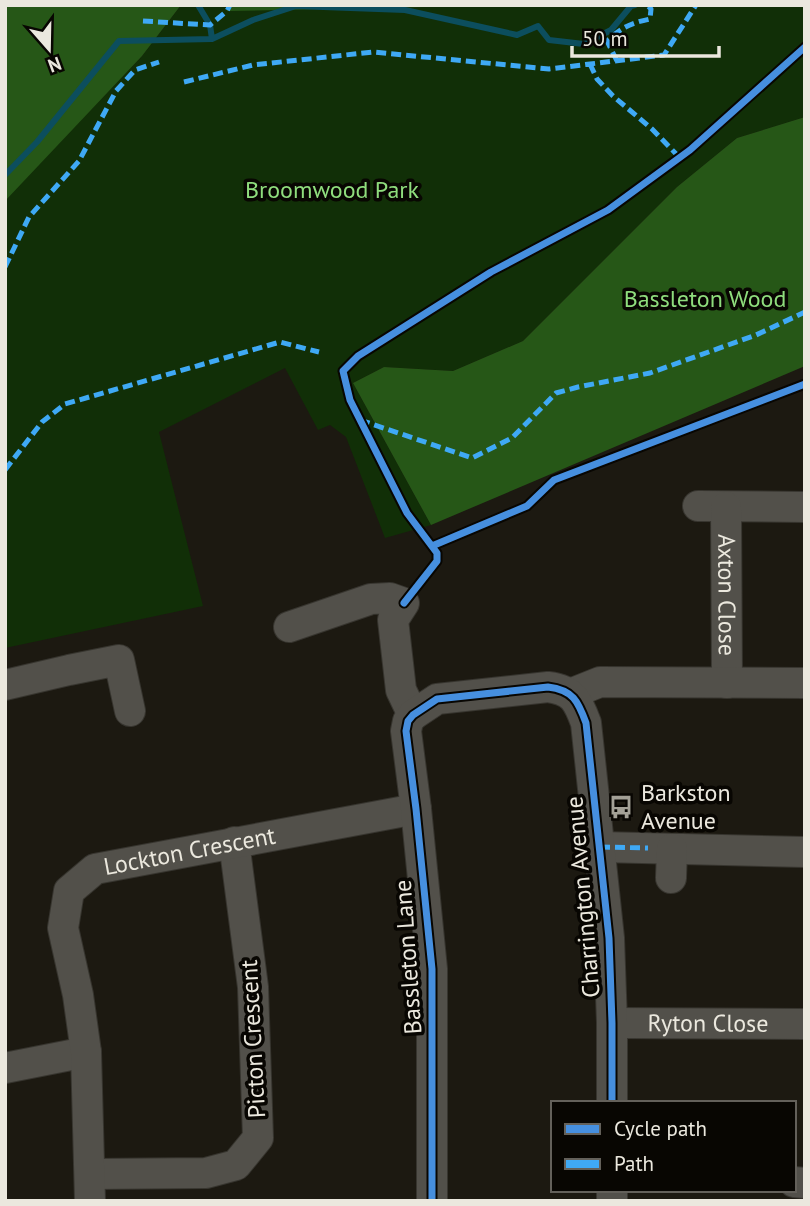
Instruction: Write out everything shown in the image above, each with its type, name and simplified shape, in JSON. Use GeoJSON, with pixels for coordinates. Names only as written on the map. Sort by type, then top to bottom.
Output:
{"type":"FeatureCollection","features":[{"type":"Feature","properties":{"kind":"street","name":"Axton Close"},"geometry":{"type":"LineString","coordinates":[[727,683],[712,499],[805,507]]}},
{"type":"Feature","properties":{"kind":"street"},"geometry":{"type":"LineString","coordinates":[[289,627],[372,599],[390,598],[404,603],[393,620],[401,690],[414,715],[437,699],[548,687],[561,688],[570,694],[600,682],[805,683]]}},
{"type":"Feature","properties":{"kind":"street"},"geometry":{"type":"LineString","coordinates":[[5,685],[118,660],[130,711]]}},
{"type":"Feature","properties":{"kind":"street","name":"Charrington Avenue"},"geometry":{"type":"LineString","coordinates":[[570,694],[580,706],[586,723],[600,847],[609,938],[612,1101]]}},
{"type":"Feature","properties":{"kind":"street","name":"Bassleton Lane"},"geometry":{"type":"LineString","coordinates":[[414,715],[408,721],[406,731],[432,969],[432,1201]]}},
{"type":"Feature","properties":{"kind":"street","name":"Lockton Crescent"},"geometry":{"type":"LineString","coordinates":[[90,1187],[86,1052],[78,995],[63,928],[69,891],[95,869],[416,808]]}},
{"type":"Feature","properties":{"kind":"street","name":"Picton Crescent"},"geometry":{"type":"LineString","coordinates":[[90,1187],[206,1173],[236,1165],[258,1138],[253,987],[234,842]]}},
{"type":"Feature","properties":{"kind":"street"},"geometry":{"type":"LineString","coordinates":[[600,847],[664,859],[805,852]]}},
{"type":"Feature","properties":{"kind":"street","name":"Ryton Close"},"geometry":{"type":"LineString","coordinates":[[612,1023],[805,1024]]}},
{"type":"Feature","properties":{"kind":"street"},"geometry":{"type":"LineString","coordinates":[[5,1068],[86,1052]]}},
{"type":"Feature","properties":{"kind":"green space"},"geometry":{"type":"Polygon","coordinates":[[[5,5],[181,5],[142,56],[5,201],[5,5]]]}},
{"type":"Feature","properties":{"kind":"green space","name":"Broomwood Park"},"geometry":{"type":"Polygon","coordinates":[[[181,5],[805,5],[805,117],[737,138],[677,187],[523,341],[453,371],[384,367],[353,383],[431,525],[385,538],[346,437],[330,425],[318,430],[285,368],[159,432],[203,606],[5,648],[5,200],[142,56],[181,5]]]}},
{"type":"Feature","properties":{"kind":"green space"},"geometry":{"type":"Polygon","coordinates":[[[226,5],[524,5],[227,11],[226,5]]]}},
{"type":"Feature","properties":{"kind":"green space","name":"Bassleton Wood"},"geometry":{"type":"Polygon","coordinates":[[[805,117],[805,366],[431,525],[353,383],[384,367],[453,371],[523,341],[677,187],[737,138],[805,117]]]}},
{"type":"Feature","properties":{"kind":"waterway"},"geometry":{"type":"LineString","coordinates":[[198,5],[210,25],[212,39]]}},
{"type":"Feature","properties":{"kind":"waterway"},"geometry":{"type":"LineString","coordinates":[[5,175],[37,142],[119,41],[212,39],[253,20],[296,6],[405,10],[517,35],[538,26],[549,40],[584,44],[611,30],[631,6],[635,5]]}},
{"type":"Feature","properties":{"kind":"marked path"},"geometry":{"type":"LineString","coordinates":[[143,21],[210,25],[227,11],[230,5]]}},
{"type":"Feature","properties":{"kind":"marked path"},"geometry":{"type":"LineString","coordinates":[[617,61],[607,41],[627,26],[650,19],[651,9],[647,5]]}},
{"type":"Feature","properties":{"kind":"marked path"},"geometry":{"type":"LineString","coordinates":[[184,82],[253,65],[373,52],[549,69],[664,55],[696,5]]}},
{"type":"Feature","properties":{"kind":"marked path"},"geometry":{"type":"LineString","coordinates":[[5,267],[29,217],[79,161],[116,91],[135,70],[159,62]]}},
{"type":"Feature","properties":{"kind":"marked path"},"geometry":{"type":"LineString","coordinates":[[590,64],[597,79],[613,96],[652,129],[680,158]]}},
{"type":"Feature","properties":{"kind":"marked path"},"geometry":{"type":"LineString","coordinates":[[360,420],[472,458],[512,438],[556,393],[650,373],[756,335],[805,312]]}},
{"type":"Feature","properties":{"kind":"marked path"},"geometry":{"type":"LineString","coordinates":[[5,470],[42,422],[65,404],[280,342],[319,352]]}},
{"type":"Feature","properties":{"kind":"marked path"},"geometry":{"type":"LineString","coordinates":[[600,847],[648,848]]}},
{"type":"Feature","properties":{"kind":"cycle path"},"geometry":{"type":"LineString","coordinates":[[404,603],[437,561],[437,553],[407,513],[350,400],[343,371],[358,356],[491,272],[608,210],[690,150],[805,47]]}},
{"type":"Feature","properties":{"kind":"cycle path"},"geometry":{"type":"LineString","coordinates":[[432,546],[527,506],[554,480],[805,384]]}},
{"type":"Feature","properties":{"kind":"cycle path"},"geometry":{"type":"LineString","coordinates":[[432,1201],[432,969],[406,731],[408,721],[413,715],[437,699],[548,687],[569,694],[580,709],[586,723],[609,938],[612,1101]]}},
{"type":"Feature","properties":{"kind":"place","name":"Barkston Avenue"},"geometry":{"type":"Point","coordinates":[621,807]}}]}
